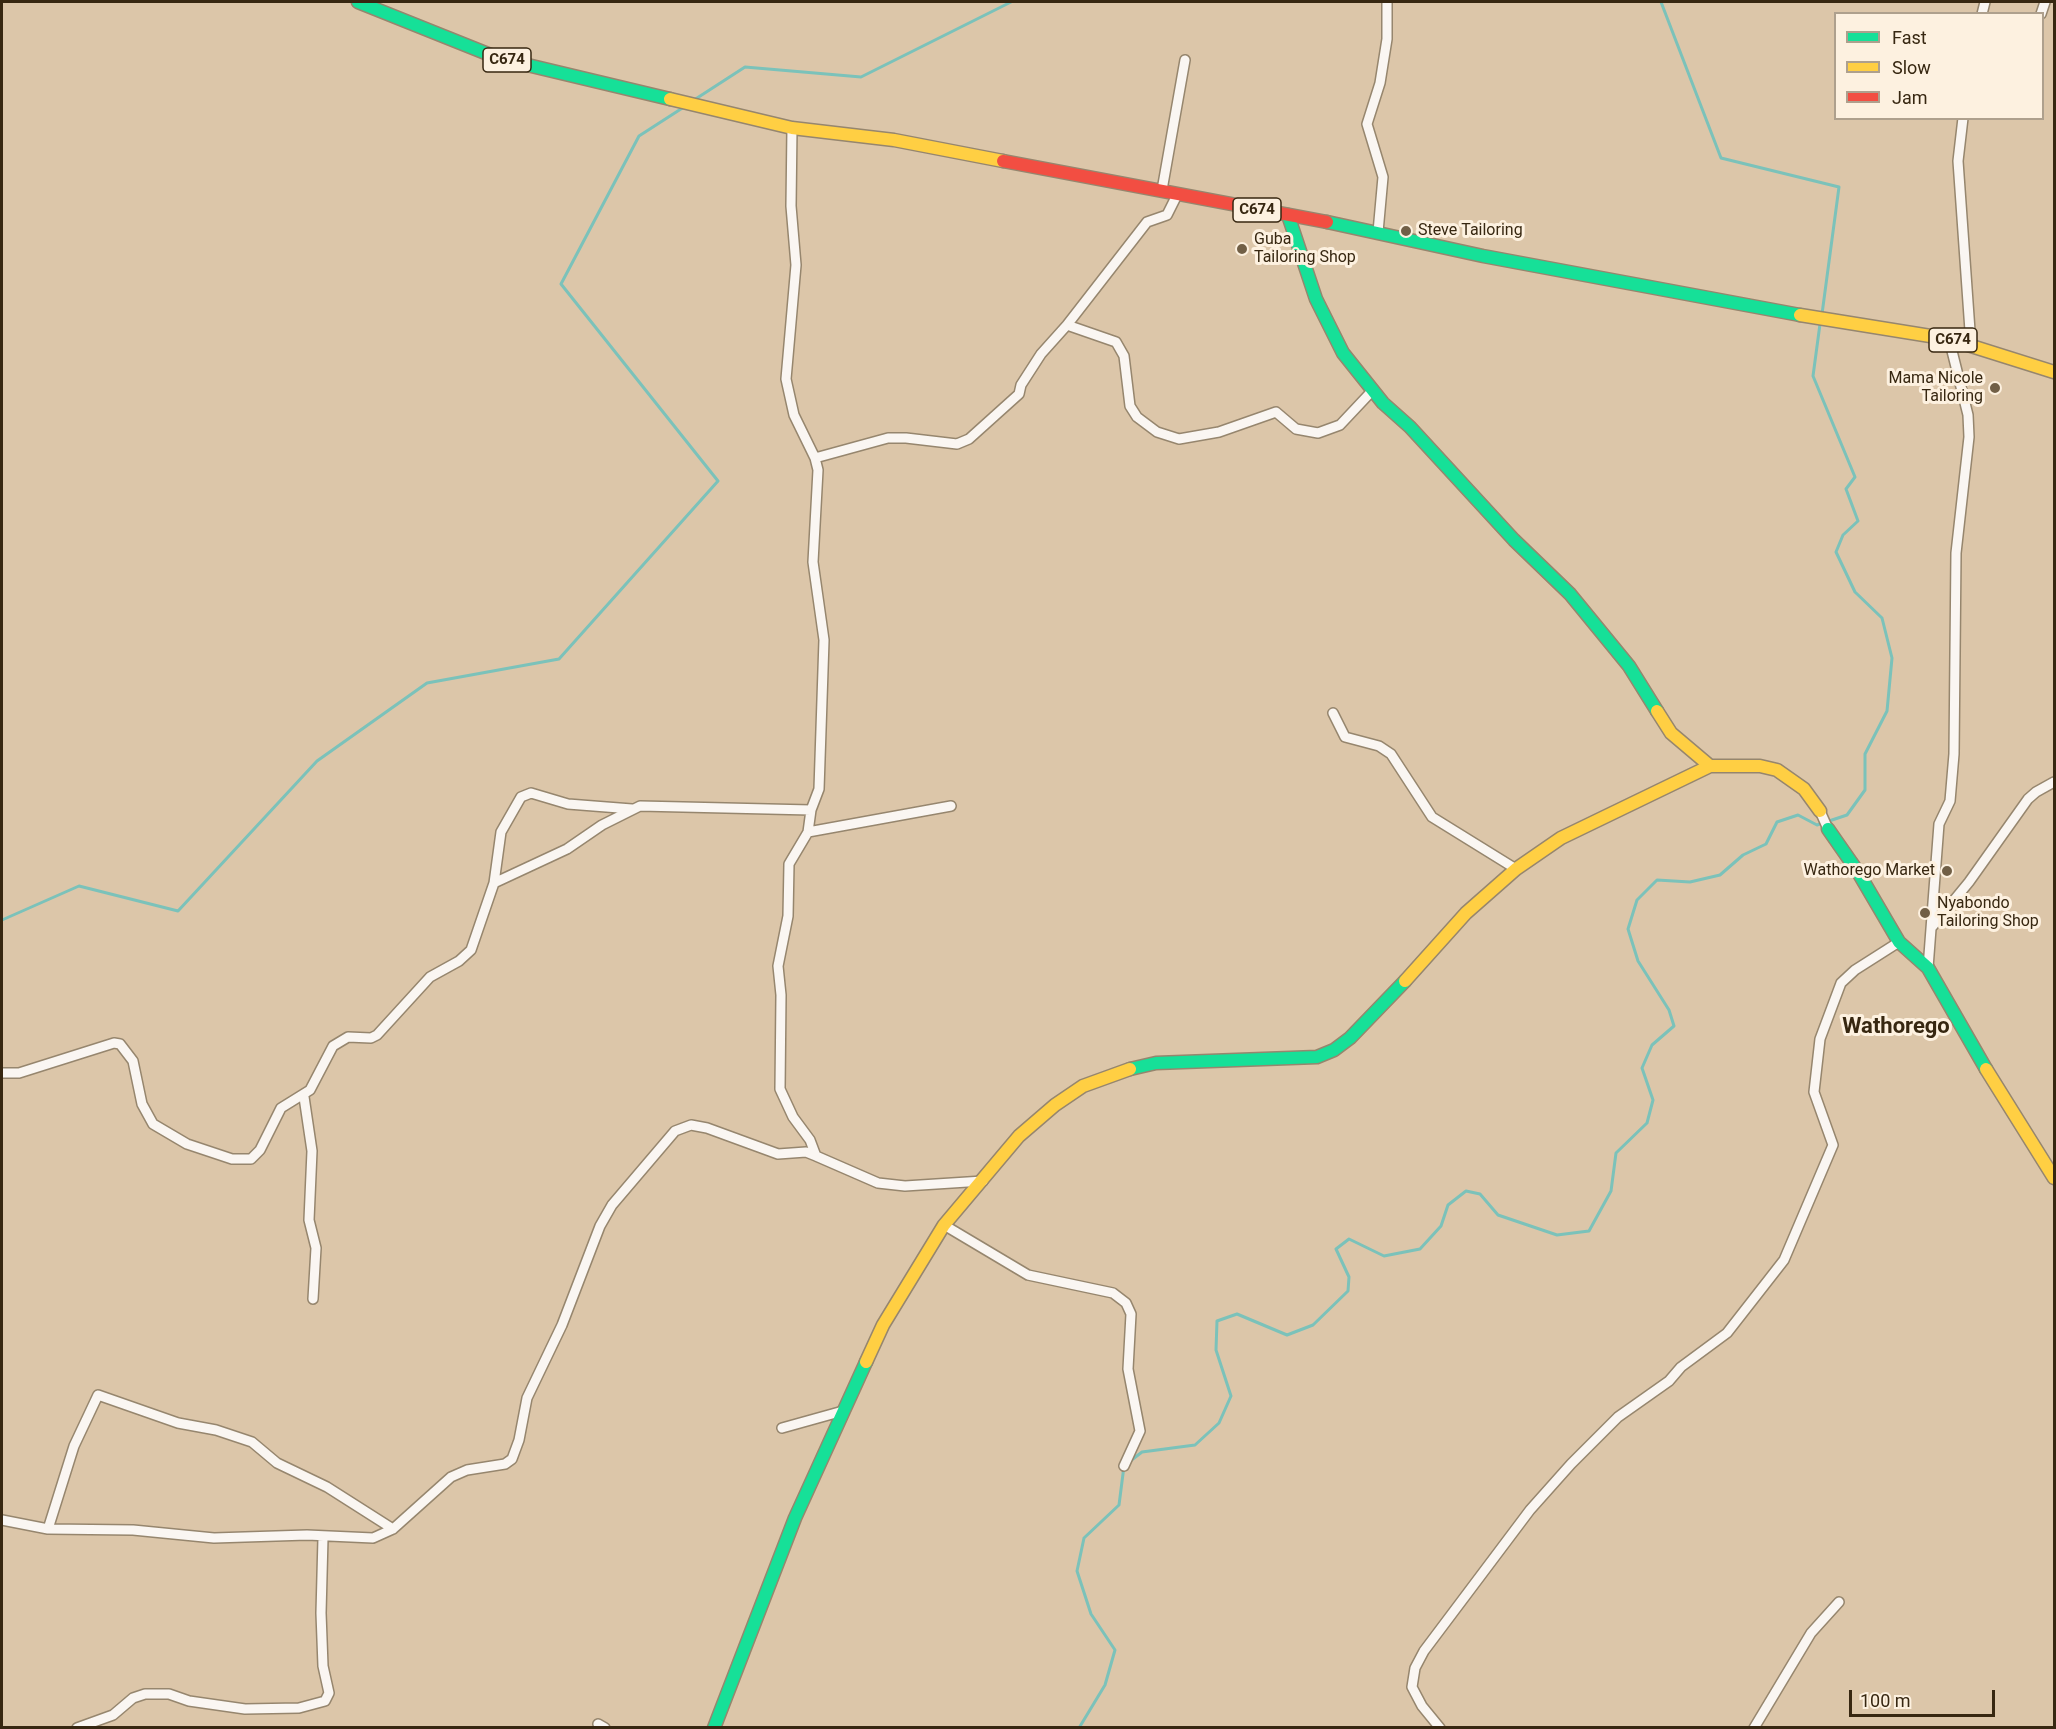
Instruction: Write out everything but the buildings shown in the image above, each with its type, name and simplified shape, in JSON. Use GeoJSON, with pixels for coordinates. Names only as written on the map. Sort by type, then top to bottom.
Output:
{"type":"FeatureCollection","features":[{"type":"Feature","properties":{"kind":"street","name":"C674"},"geometry":{"type":"LineString","coordinates":[[358,2],[498,58],[662,99],[792,128],[894,140],[1378,232],[1484,256],[1847,324],[1960,342],[2053,369]]}},
{"type":"Feature","properties":{"kind":"street"},"geometry":{"type":"LineString","coordinates":[[1378,232],[1383,177],[1367,124],[1380,84],[1387,39],[1387,2]]}},
{"type":"Feature","properties":{"kind":"street"},"geometry":{"type":"LineString","coordinates":[[1162,190],[1185,60]]}},
{"type":"Feature","properties":{"kind":"street"},"geometry":{"type":"LineString","coordinates":[[1928,968],[1939,824],[1950,801],[1954,754],[1956,553],[1969,437],[1968,415],[1953,354],[1960,342],[1958,161],[1963,120]]}},
{"type":"Feature","properties":{"kind":"street"},"geometry":{"type":"LineString","coordinates":[[792,128],[791,206],[796,265],[786,379],[794,415],[816,458],[818,470],[813,562],[824,640],[819,728],[821,762],[819,789],[811,810],[808,832],[789,864],[788,916],[778,966],[781,995],[780,1089],[792,1117],[810,1140],[816,1156]]}},
{"type":"Feature","properties":{"kind":"street"},"geometry":{"type":"LineString","coordinates":[[816,458],[888,438],[962,443],[1019,394],[1021,385],[1041,354],[1067,325],[1148,222],[1167,215],[1178,194]]}},
{"type":"Feature","properties":{"kind":"street"},"geometry":{"type":"LineString","coordinates":[[1288,215],[1316,300],[1335,339],[1372,391],[1410,427],[1514,540],[1570,594],[1629,666],[1671,733],[1710,766]]}},
{"type":"Feature","properties":{"kind":"street"},"geometry":{"type":"LineString","coordinates":[[1067,325],[1116,342],[1124,356],[1130,406],[1137,417],[1157,432],[1179,439],[1219,432],[1276,412],[1296,429],[1318,433],[1340,425],[1372,391]]}},
{"type":"Feature","properties":{"kind":"street"},"geometry":{"type":"LineString","coordinates":[[1333,713],[1345,737],[1379,746],[1391,754],[1432,817],[1516,869]]}},
{"type":"Feature","properties":{"kind":"street"},"geometry":{"type":"LineString","coordinates":[[714,1728],[795,1518],[883,1325],[944,1225],[1019,1136],[1055,1105],[1103,1077],[1156,1063],[1308,1057],[1334,1050],[1357,1031],[1474,905],[1516,869],[1561,838],[1710,766],[1760,766],[1777,770],[1804,789],[1858,872],[1899,942],[1928,968],[2006,1105],[2050,1162],[2055,1178]]}},
{"type":"Feature","properties":{"kind":"street"},"geometry":{"type":"LineString","coordinates":[[1932,927],[1976,873],[2028,800],[2036,792],[2055,782]]}},
{"type":"Feature","properties":{"kind":"street"},"geometry":{"type":"LineString","coordinates":[[2,1073],[20,1073],[114,1043],[120,1044],[133,1061],[142,1104],[153,1124],[187,1144],[243,1160],[251,1159],[260,1150],[284,1104],[304,1096],[310,1090],[333,1046],[348,1037],[371,1038],[377,1035],[430,977],[459,961],[471,950],[494,883],[496,854],[501,832],[509,814],[524,795],[531,793],[568,804],[632,809],[655,805],[811,810]]}},
{"type":"Feature","properties":{"kind":"street"},"geometry":{"type":"LineString","coordinates":[[808,832],[951,806]]}},
{"type":"Feature","properties":{"kind":"street"},"geometry":{"type":"LineString","coordinates":[[494,883],[567,849],[632,809]]}},
{"type":"Feature","properties":{"kind":"street"},"geometry":{"type":"LineString","coordinates":[[1440,1728],[1422,1706],[1412,1687],[1414,1668],[1424,1652],[1530,1510],[1571,1464],[1618,1417],[1669,1381],[1681,1367],[1727,1333],[1784,1260],[1833,1145],[1814,1092],[1820,1039],[1841,983],[1855,970],[1899,942]]}},
{"type":"Feature","properties":{"kind":"street"},"geometry":{"type":"LineString","coordinates":[[304,1096],[312,1151],[309,1220],[316,1248],[313,1299]]}},
{"type":"Feature","properties":{"kind":"street"},"geometry":{"type":"LineString","coordinates":[[2,1520],[48,1529],[162,1532],[214,1538],[308,1535],[323,1538],[343,1536],[374,1538],[393,1529],[451,1477],[467,1470],[505,1464],[512,1459],[519,1440],[527,1398],[562,1325],[600,1226],[612,1205],[675,1131],[692,1125],[707,1128],[771,1152],[789,1155],[807,1152],[878,1183],[905,1186],[983,1181]]}},
{"type":"Feature","properties":{"kind":"street"},"geometry":{"type":"LineString","coordinates":[[944,1225],[1028,1275],[1113,1293],[1126,1303],[1131,1314],[1128,1369],[1140,1431],[1124,1466]]}},
{"type":"Feature","properties":{"kind":"street"},"geometry":{"type":"LineString","coordinates":[[48,1529],[74,1446],[98,1395],[178,1423],[216,1430],[252,1442],[277,1463],[327,1487],[393,1529]]}},
{"type":"Feature","properties":{"kind":"street"},"geometry":{"type":"LineString","coordinates":[[782,1428],[843,1411]]}},
{"type":"Feature","properties":{"kind":"street"},"geometry":{"type":"LineString","coordinates":[[77,1728],[113,1715],[133,1698],[145,1694],[169,1694],[189,1701],[246,1709],[299,1708],[326,1701],[329,1694],[323,1666],[321,1613],[323,1538]]}},
{"type":"Feature","properties":{"kind":"street"},"geometry":{"type":"LineString","coordinates":[[1754,1728],[1811,1633],[1839,1602]]}},
{"type":"Feature","properties":{"kind":"waterway"},"geometry":{"type":"LineString","coordinates":[[694,100],[745,67],[861,77],[1011,2]]}},
{"type":"Feature","properties":{"kind":"waterway"},"geometry":{"type":"LineString","coordinates":[[1661,2],[1721,158],[1839,187],[1822,314]]}},
{"type":"Feature","properties":{"kind":"waterway"},"geometry":{"type":"LineString","coordinates":[[2,920],[79,886],[178,911],[317,761],[427,683],[559,659],[718,481],[561,284],[639,136],[684,107]]}},
{"type":"Feature","properties":{"kind":"waterway"},"geometry":{"type":"LineString","coordinates":[[1129,1462],[1142,1452],[1195,1445],[1219,1423],[1231,1396],[1216,1350],[1217,1321],[1237,1314],[1287,1335],[1313,1325],[1348,1291],[1349,1277],[1336,1249],[1349,1239],[1384,1256],[1420,1249],[1441,1226],[1448,1205],[1466,1191],[1480,1194],[1498,1215],[1557,1235],[1589,1231],[1611,1191],[1616,1153],[1647,1123],[1653,1100],[1642,1068],[1652,1045],[1674,1026],[1669,1010],[1638,961],[1628,929],[1637,900],[1657,880],[1690,882],[1720,875],[1743,855],[1766,844],[1777,822],[1798,815],[1817,825],[1847,815],[1865,790],[1865,754],[1887,711],[1892,658],[1882,618],[1855,592],[1836,552],[1843,535],[1858,521],[1846,489],[1855,477],[1813,376],[1820,324]]}},
{"type":"Feature","properties":{"kind":"waterway"},"geometry":{"type":"LineString","coordinates":[[1079,1728],[1105,1685],[1115,1650],[1091,1614],[1077,1571],[1084,1538],[1119,1505],[1124,1466]]}},
{"type":"Feature","properties":{"kind":"traffic: fast"},"geometry":{"type":"LineString","coordinates":[[358,2],[498,58],[670,99]]}},
{"type":"Feature","properties":{"kind":"traffic: fast"},"geometry":{"type":"LineString","coordinates":[[1288,215],[1316,299],[1343,353],[1383,403],[1410,427],[1514,540],[1570,594],[1629,666],[1657,711]]}},
{"type":"Feature","properties":{"kind":"traffic: fast"},"geometry":{"type":"LineString","coordinates":[[1327,222],[1483,256],[1800,315]]}},
{"type":"Feature","properties":{"kind":"traffic: fast"},"geometry":{"type":"LineString","coordinates":[[1828,829],[1858,872],[1899,942],[1928,968],[1986,1069]]}},
{"type":"Feature","properties":{"kind":"traffic: fast"},"geometry":{"type":"LineString","coordinates":[[1130,1069],[1156,1063],[1317,1057],[1334,1050],[1350,1038],[1405,981]]}},
{"type":"Feature","properties":{"kind":"traffic: fast"},"geometry":{"type":"LineString","coordinates":[[714,1728],[795,1518],[866,1362]]}},
{"type":"Feature","properties":{"kind":"traffic: slow"},"geometry":{"type":"LineString","coordinates":[[670,99],[792,128],[894,140],[1003,161]]}},
{"type":"Feature","properties":{"kind":"traffic: slow"},"geometry":{"type":"LineString","coordinates":[[1800,315],[1949,339],[2054,372]]}},
{"type":"Feature","properties":{"kind":"traffic: slow"},"geometry":{"type":"LineString","coordinates":[[1657,711],[1671,733],[1710,766],[1760,766],[1777,770],[1804,789],[1820,811]]}},
{"type":"Feature","properties":{"kind":"traffic: slow"},"geometry":{"type":"LineString","coordinates":[[1405,981],[1466,913],[1516,869],[1561,838],[1710,766]]}},
{"type":"Feature","properties":{"kind":"traffic: slow"},"geometry":{"type":"LineString","coordinates":[[866,1362],[883,1325],[944,1225],[1019,1136],[1055,1105],[1083,1086],[1130,1069]]}},
{"type":"Feature","properties":{"kind":"traffic: slow"},"geometry":{"type":"LineString","coordinates":[[1986,1069],[2054,1178]]}},
{"type":"Feature","properties":{"kind":"traffic: jam"},"geometry":{"type":"LineString","coordinates":[[1003,161],[1327,222]]}},
{"type":"Feature","properties":{"kind":"place","name":"Steve Tailoring"},"geometry":{"type":"Point","coordinates":[1406,231]}},
{"type":"Feature","properties":{"kind":"place","name":"Guba Tailoring Shop"},"geometry":{"type":"Point","coordinates":[1242,249]}},
{"type":"Feature","properties":{"kind":"place","name":"Mama Nicole Tailoring"},"geometry":{"type":"Point","coordinates":[1995,388]}},
{"type":"Feature","properties":{"kind":"place","name":"Wathorego Market"},"geometry":{"type":"Point","coordinates":[1947,871]}},
{"type":"Feature","properties":{"kind":"place","name":"Nyabondo Tailoring Shop"},"geometry":{"type":"Point","coordinates":[1925,913]}},
{"type":"Feature","properties":{"kind":"district","name":"Wathorego"},"geometry":{"type":"Point","coordinates":[1896,1027]}}]}
